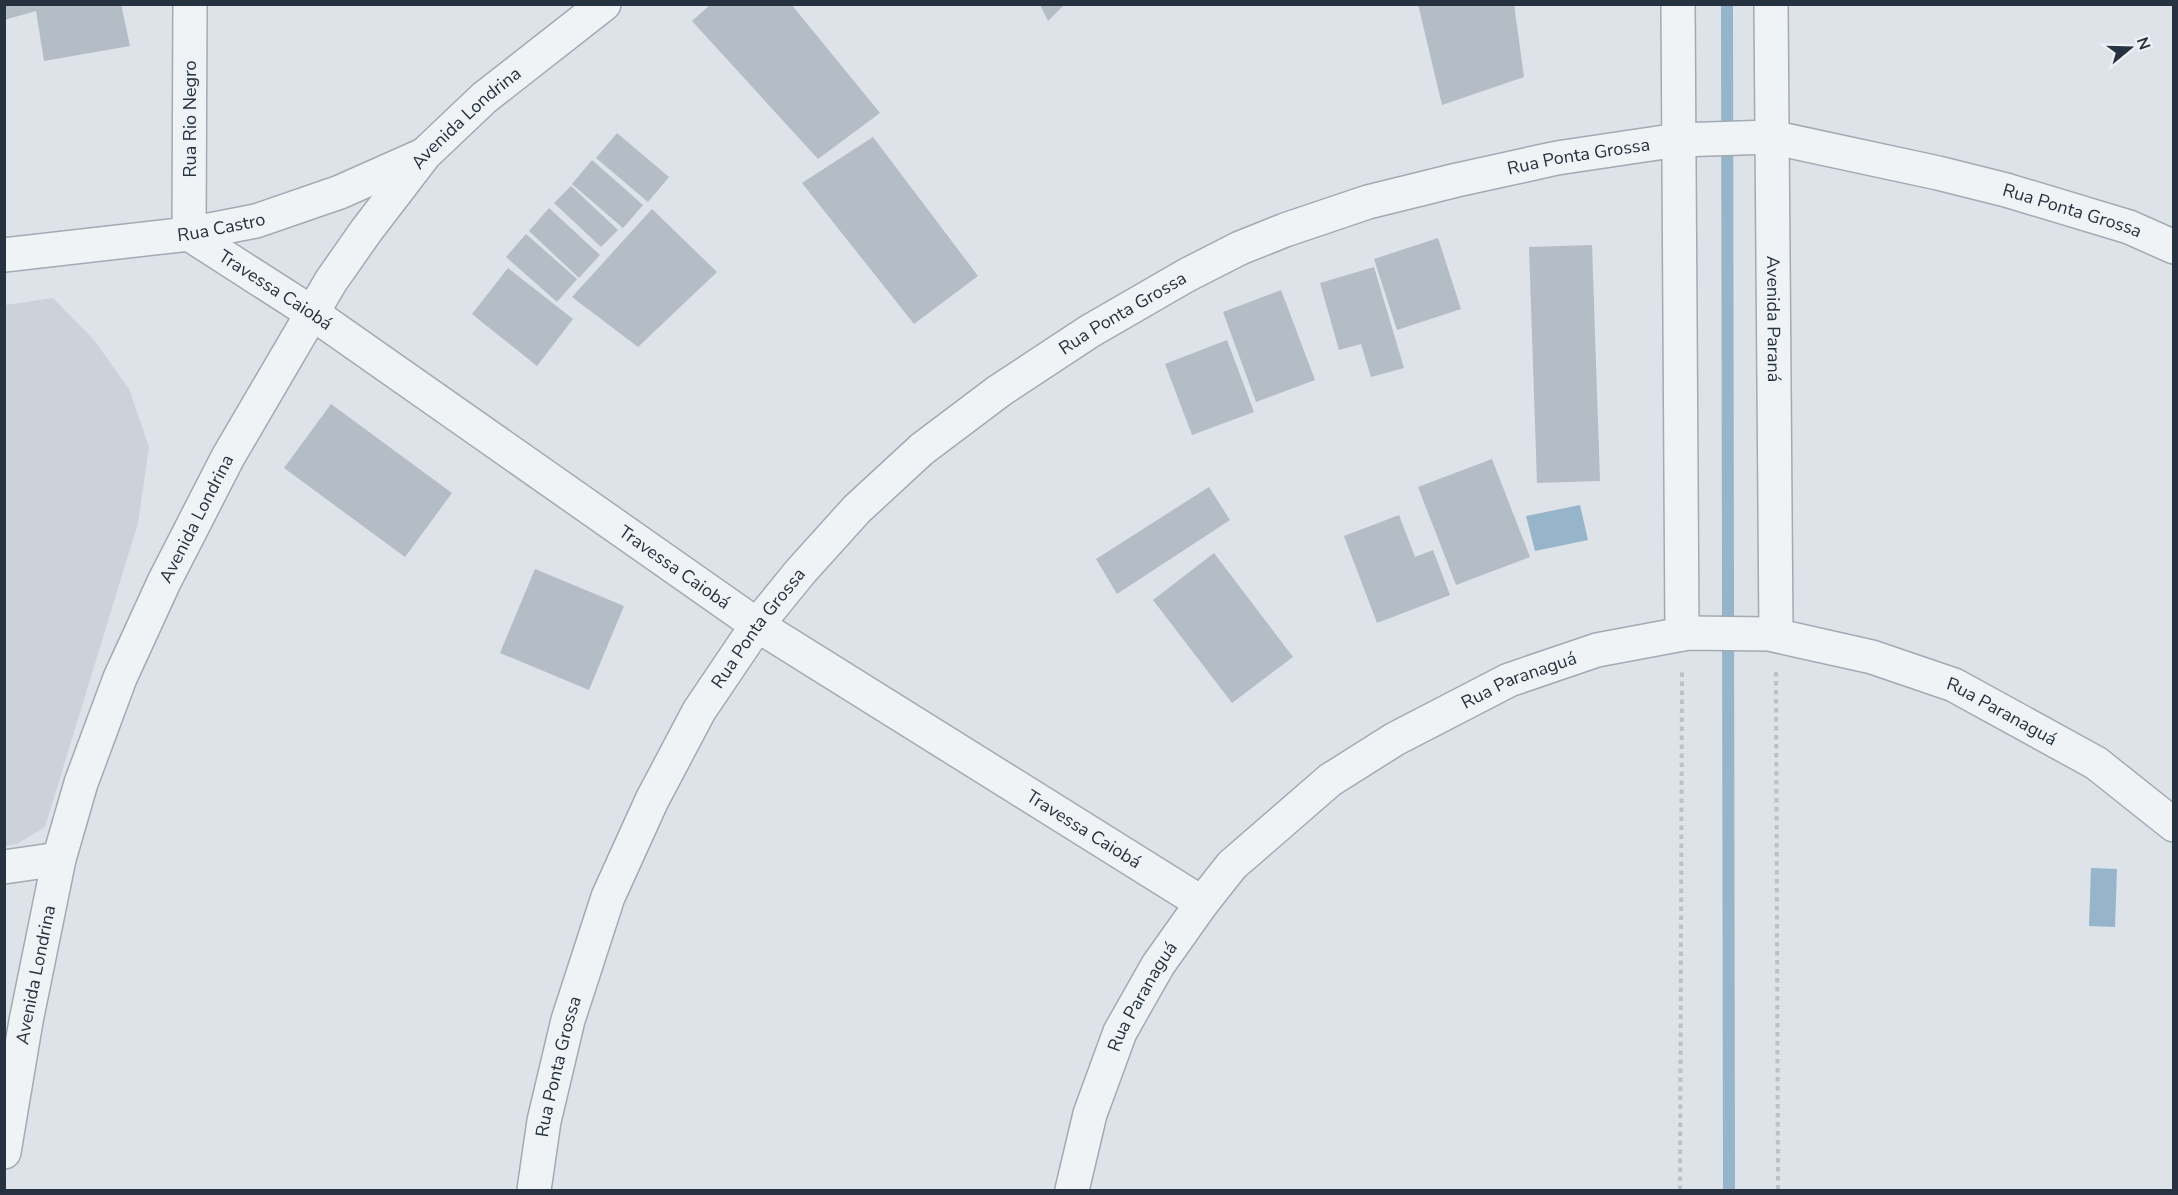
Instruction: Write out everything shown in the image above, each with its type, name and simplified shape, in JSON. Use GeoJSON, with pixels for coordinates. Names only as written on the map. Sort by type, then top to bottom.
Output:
{"type":"FeatureCollection","features":[{"type":"Feature","properties":{"kind":"street","name":"Rua Rio Negro"},"geometry":{"type":"LineString","coordinates":[[189,234],[190,4]]}},
{"type":"Feature","properties":{"kind":"street","name":"Avenida Londrina"},"geometry":{"type":"LineString","coordinates":[[4,1152],[26,1021],[59,860],[81,783],[120,678],[164,582],[228,457],[331,281],[425,154],[484,98],[604,4]]}},
{"type":"Feature","properties":{"kind":"street"},"geometry":{"type":"LineString","coordinates":[[1678,4],[1685,634]]}},
{"type":"Feature","properties":{"kind":"street","name":"Avenida Paraná"},"geometry":{"type":"LineString","coordinates":[[1771,4],[1768,137],[1772,634]]}},
{"type":"Feature","properties":{"kind":"street","name":"Rua Ponta Grossa"},"geometry":{"type":"LineString","coordinates":[[534,1191],[544,1121],[568,1020],[608,897],[652,800],[699,711],[757,625],[857,509],[922,449],[999,391],[1081,337],[1187,274],[1240,248],[1368,202],[1557,158],[1681,140],[1768,137],[1938,173],[2006,190],[2129,227],[2174,247]]}},
{"type":"Feature","properties":{"kind":"street","name":"Rua Castro"},"geometry":{"type":"LineString","coordinates":[[4,255],[189,234],[256,221],[340,192],[425,154]]}},
{"type":"Feature","properties":{"kind":"street","name":"Travessa Caiobá"},"geometry":{"type":"LineString","coordinates":[[189,234],[312,313],[757,625],[1202,903]]}},
{"type":"Feature","properties":{"kind":"street","name":"Rua Paranaguá"},"geometry":{"type":"LineString","coordinates":[[1072,1191],[1090,1114],[1120,1032],[1158,965],[1202,903],[1232,866],[1330,780],[1395,739],[1509,680],[1597,650],[1685,634],[1772,634],[1872,657],[1954,686],[2096,763],[2174,825]]}},
{"type":"Feature","properties":{"kind":"street"},"geometry":{"type":"LineString","coordinates":[[4,867],[59,860]]}},
{"type":"Feature","properties":{"kind":"path"},"geometry":{"type":"LineString","coordinates":[[1680,1191],[1685,634]]}},
{"type":"Feature","properties":{"kind":"path"},"geometry":{"type":"LineString","coordinates":[[1772,634],[1778,1191]]}},
{"type":"Feature","properties":{"kind":"shaded area"},"geometry":{"type":"Polygon","coordinates":[[[53,298],[94,340],[129,389],[149,447],[138,523],[45,827],[17,844],[5,846],[5,305],[53,298]]]}},
{"type":"Feature","properties":{"kind":"water"},"geometry":{"type":"Polygon","coordinates":[[[1580,505],[1588,540],[1535,551],[1526,516],[1580,505]]]}},
{"type":"Feature","properties":{"kind":"water"},"geometry":{"type":"Polygon","coordinates":[[[2091,868],[2117,869],[2115,927],[2089,926],[2091,868]]]}},
{"type":"Feature","properties":{"kind":"building"},"geometry":{"type":"Polygon","coordinates":[[[4,4],[121,4],[130,46],[44,61],[36,11],[4,20],[4,4]]]}},
{"type":"Feature","properties":{"kind":"building"},"geometry":{"type":"Polygon","coordinates":[[[711,4],[791,4],[880,113],[818,159],[692,21],[711,4]]]}},
{"type":"Feature","properties":{"kind":"building"},"geometry":{"type":"Polygon","coordinates":[[[1418,4],[1514,4],[1524,77],[1442,105],[1418,4]]]}},
{"type":"Feature","properties":{"kind":"building"},"geometry":{"type":"Polygon","coordinates":[[[1040,5],[1064,5],[1048,21],[1040,5]]]}},
{"type":"Feature","properties":{"kind":"building"},"geometry":{"type":"Polygon","coordinates":[[[617,133],[669,177],[648,202],[596,158],[617,133]]]}},
{"type":"Feature","properties":{"kind":"building"},"geometry":{"type":"Polygon","coordinates":[[[873,137],[978,276],[914,324],[802,183],[873,137]]]}},
{"type":"Feature","properties":{"kind":"building"},"geometry":{"type":"Polygon","coordinates":[[[592,160],[643,205],[623,228],[572,184],[592,160]]]}},
{"type":"Feature","properties":{"kind":"building"},"geometry":{"type":"Polygon","coordinates":[[[571,186],[618,230],[601,247],[554,203],[571,186]]]}},
{"type":"Feature","properties":{"kind":"building"},"geometry":{"type":"Polygon","coordinates":[[[549,208],[600,255],[579,278],[529,231],[549,208]]]}},
{"type":"Feature","properties":{"kind":"building"},"geometry":{"type":"Polygon","coordinates":[[[652,209],[717,272],[638,347],[572,297],[652,209]]]}},
{"type":"Feature","properties":{"kind":"building"},"geometry":{"type":"Polygon","coordinates":[[[526,234],[577,279],[557,302],[506,257],[526,234]]]}},
{"type":"Feature","properties":{"kind":"building"},"geometry":{"type":"Polygon","coordinates":[[[1438,238],[1461,309],[1397,330],[1374,259],[1438,238]]]}},
{"type":"Feature","properties":{"kind":"building"},"geometry":{"type":"Polygon","coordinates":[[[1592,245],[1600,481],[1537,483],[1529,247],[1592,245]]]}},
{"type":"Feature","properties":{"kind":"building"},"geometry":{"type":"Polygon","coordinates":[[[1374,267],[1404,368],[1371,377],[1361,344],[1339,350],[1320,283],[1374,267]]]}},
{"type":"Feature","properties":{"kind":"building"},"geometry":{"type":"Polygon","coordinates":[[[508,268],[573,319],[537,366],[472,314],[508,268]]]}},
{"type":"Feature","properties":{"kind":"building"},"geometry":{"type":"Polygon","coordinates":[[[1281,290],[1315,380],[1256,402],[1223,312],[1281,290]]]}},
{"type":"Feature","properties":{"kind":"building"},"geometry":{"type":"Polygon","coordinates":[[[1227,340],[1254,412],[1192,435],[1165,364],[1227,340]]]}},
{"type":"Feature","properties":{"kind":"building"},"geometry":{"type":"Polygon","coordinates":[[[331,404],[452,493],[405,557],[284,468],[331,404]]]}},
{"type":"Feature","properties":{"kind":"building"},"geometry":{"type":"Polygon","coordinates":[[[1492,459],[1530,557],[1456,585],[1418,487],[1492,459]]]}},
{"type":"Feature","properties":{"kind":"building"},"geometry":{"type":"Polygon","coordinates":[[[1209,487],[1230,520],[1117,594],[1096,559],[1209,487]]]}},
{"type":"Feature","properties":{"kind":"building"},"geometry":{"type":"Polygon","coordinates":[[[1399,515],[1415,557],[1433,550],[1450,595],[1377,623],[1344,536],[1399,515]]]}},
{"type":"Feature","properties":{"kind":"building"},"geometry":{"type":"Polygon","coordinates":[[[1214,553],[1293,657],[1232,703],[1153,600],[1214,553]]]}},
{"type":"Feature","properties":{"kind":"building"},"geometry":{"type":"Polygon","coordinates":[[[535,569],[624,606],[589,690],[500,653],[535,569]]]}},
{"type":"Feature","properties":{"kind":"waterway"},"geometry":{"type":"LineString","coordinates":[[1727,4],[1729,1190]]}}]}
